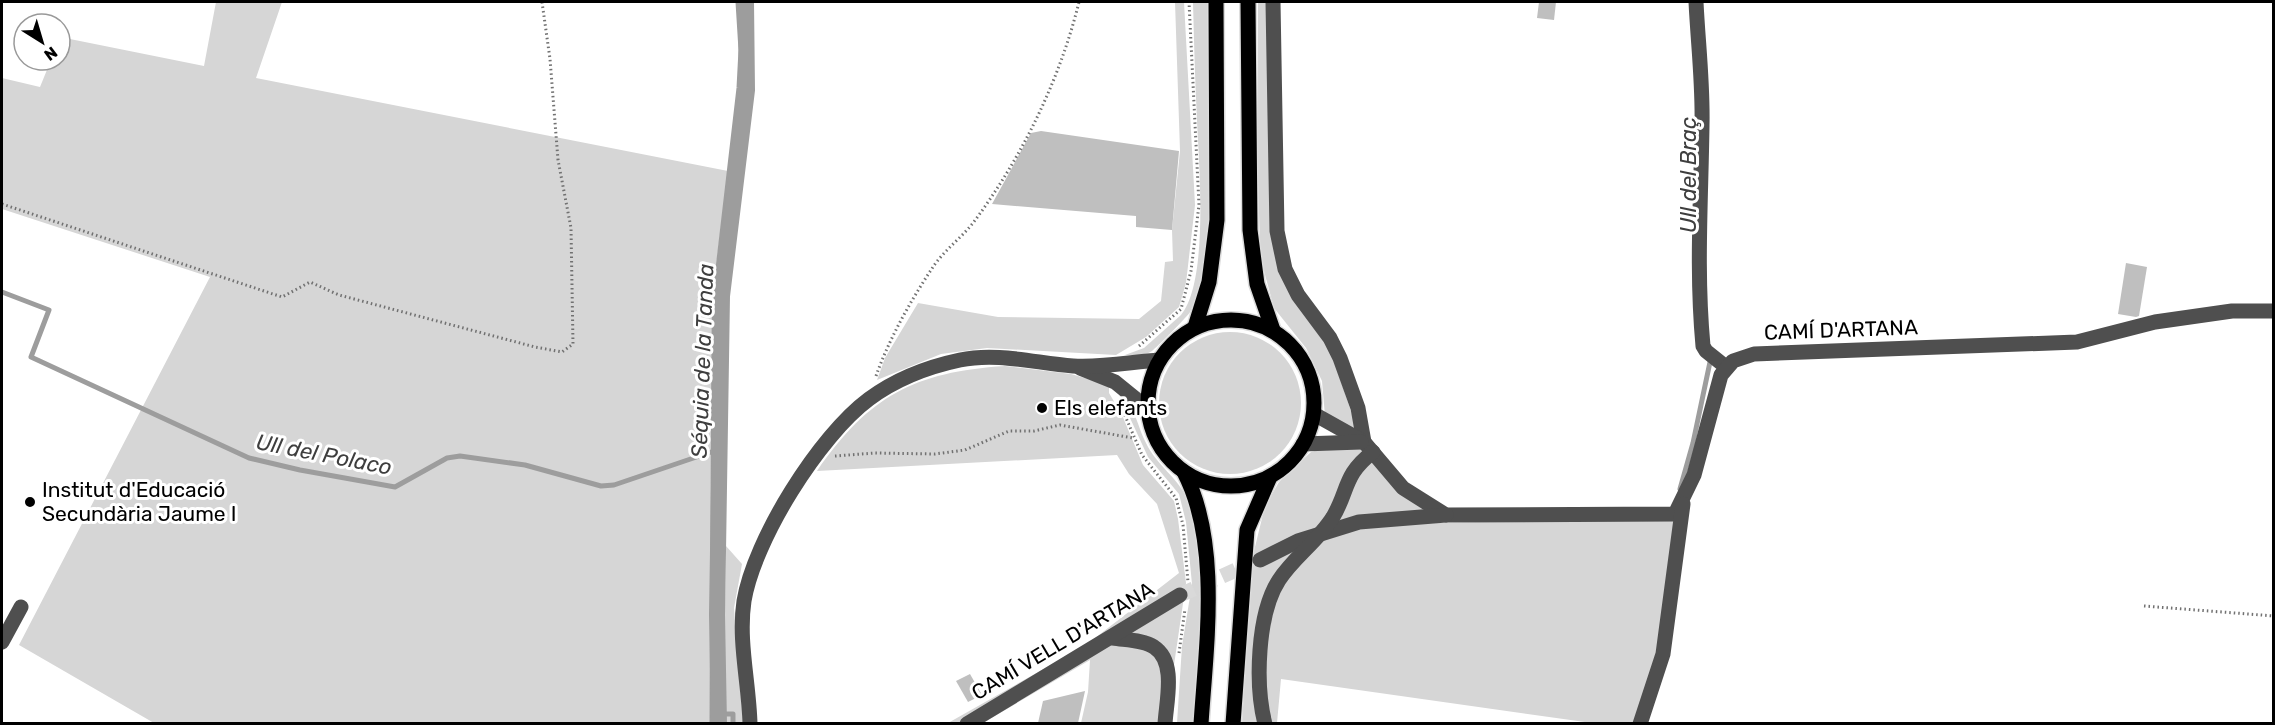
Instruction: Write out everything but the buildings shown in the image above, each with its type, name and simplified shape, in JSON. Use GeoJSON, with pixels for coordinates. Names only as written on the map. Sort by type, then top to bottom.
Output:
{"type":"FeatureCollection","features":[{"type":"Feature","properties":{"kind":"main road"},"geometry":{"type":"LineString","coordinates":[[1195,327],[1209,282],[1217,220],[1216,2]]}},
{"type":"Feature","properties":{"kind":"main road"},"geometry":{"type":"LineString","coordinates":[[1248,2],[1250,230],[1257,284],[1273,330]]}},
{"type":"Feature","properties":{"kind":"main road"},"geometry":{"type":"LineString","coordinates":[[1184,472],[1211,484],[1241,486],[1270,477],[1289,463],[1303,444],[1314,414],[1312,381],[1298,352],[1273,330],[1248,321],[1230,320],[1195,327],[1174,341],[1159,360],[1149,383],[1147,408],[1158,445],[1184,472],[1195,493],[1205,544],[1207,608],[1201,723]]}},
{"type":"Feature","properties":{"kind":"main road"},"geometry":{"type":"LineString","coordinates":[[1233,723],[1247,530],[1270,477]]}},
{"type":"Feature","properties":{"kind":"street"},"geometry":{"type":"LineString","coordinates":[[1265,723],[1259,701],[1263,622],[1269,598],[1280,579],[1320,535],[1334,515],[1349,476],[1369,447],[1340,358],[1285,269],[1277,231],[1273,2]]}},
{"type":"Feature","properties":{"kind":"street"},"geometry":{"type":"LineString","coordinates":[[1260,560],[1298,541],[1359,522],[1446,514],[1675,514],[1694,475],[1720,375],[1726,367],[1703,346],[1699,304],[1697,264],[1702,125],[1696,2]]}},
{"type":"Feature","properties":{"kind":"street","name":"CAMÍ D'ARTANA"},"geometry":{"type":"LineString","coordinates":[[1726,367],[1733,361],[1754,354],[2077,342],[2155,322],[2232,311],[2274,311]]}},
{"type":"Feature","properties":{"kind":"street"},"geometry":{"type":"LineString","coordinates":[[750,723],[742,624],[745,600],[758,553],[778,514],[815,458],[839,427],[867,400],[895,382],[920,371],[961,359],[1000,357],[1075,366],[1159,360]]}},
{"type":"Feature","properties":{"kind":"street"},"geometry":{"type":"LineString","coordinates":[[1075,366],[1115,382],[1147,408]]}},
{"type":"Feature","properties":{"kind":"street"},"geometry":{"type":"LineString","coordinates":[[1314,414],[1369,447],[1403,488],[1446,514]]}},
{"type":"Feature","properties":{"kind":"street"},"geometry":{"type":"LineString","coordinates":[[1303,444],[1369,447]]}},
{"type":"Feature","properties":{"kind":"street"},"geometry":{"type":"LineString","coordinates":[[1640,723],[1663,654],[1683,501]]}},
{"type":"Feature","properties":{"kind":"street","name":"CAMÍ VELL D'ARTANA"},"geometry":{"type":"LineString","coordinates":[[967,723],[1113,638],[1180,595]]}},
{"type":"Feature","properties":{"kind":"street"},"geometry":{"type":"LineString","coordinates":[[3,634],[21,607]]}},
{"type":"Feature","properties":{"kind":"street"},"geometry":{"type":"LineString","coordinates":[[1113,638],[1153,646],[1160,652],[1168,670],[1165,723]]}},
{"type":"Feature","properties":{"kind":"path"},"geometry":{"type":"LineString","coordinates":[[2,204],[282,297],[310,282],[339,295],[535,347],[562,352],[573,344],[572,228],[558,160],[550,59],[542,2]]}},
{"type":"Feature","properties":{"kind":"path"},"geometry":{"type":"LineString","coordinates":[[867,400],[883,356],[934,265],[975,221],[1014,161],[1057,74],[1079,2]]}},
{"type":"Feature","properties":{"kind":"path"},"geometry":{"type":"LineString","coordinates":[[815,458],[875,453],[934,454],[965,450],[1009,431],[1034,431],[1060,425],[1133,438]]}},
{"type":"Feature","properties":{"kind":"path"},"geometry":{"type":"LineString","coordinates":[[2144,606],[2274,616]]}},
{"type":"Feature","properties":{"kind":"shaded area"},"geometry":{"type":"Polygon","coordinates":[[[216,2],[282,2],[256,78],[728,171],[711,306],[711,723],[154,723],[19,645],[210,277],[2,209],[2,78],[40,87],[46,72],[72,72],[72,39],[204,66],[216,2]]]}},
{"type":"Feature","properties":{"kind":"shaded area"},"geometry":{"type":"Polygon","coordinates":[[[1175,2],[1184,2],[1195,205],[1186,283],[1179,307],[1146,337],[1116,355],[987,348],[941,354],[877,380],[885,358],[918,303],[998,317],[1139,319],[1161,301],[1165,262],[1173,261],[1172,230],[1180,151],[1175,2]]]}},
{"type":"Feature","properties":{"kind":"shaded area"},"geometry":{"type":"Polygon","coordinates":[[[1193,2],[1207,2],[1209,207],[1202,274],[1190,312],[1178,325],[1149,353],[1125,355],[1144,348],[1181,315],[1190,299],[1196,276],[1200,192],[1193,2]]]}},
{"type":"Feature","properties":{"kind":"shaded area"},"geometry":{"type":"Polygon","coordinates":[[[1258,2],[1270,2],[1274,231],[1327,340],[1358,432],[1325,416],[1322,381],[1306,348],[1274,308],[1264,271],[1260,247],[1258,180],[1258,2]]]}},
{"type":"Feature","properties":{"kind":"shaded area"},"geometry":{"type":"Polygon","coordinates":[[[1230,332],[1257,337],[1281,352],[1296,376],[1301,403],[1296,430],[1281,454],[1257,469],[1230,474],[1203,469],[1179,454],[1164,430],[1159,403],[1164,376],[1179,352],[1203,337],[1230,332]]]}},
{"type":"Feature","properties":{"kind":"shaded area"},"geometry":{"type":"Polygon","coordinates":[[[1005,366],[1071,374],[1109,385],[1109,393],[1122,415],[1143,465],[1174,501],[1186,583],[1174,665],[1170,723],[1081,723],[1088,692],[1090,660],[983,723],[948,723],[1086,645],[1179,573],[1157,504],[1129,474],[1117,455],[817,471],[836,445],[856,424],[875,406],[896,393],[919,382],[945,374],[1005,366]]]}},
{"type":"Feature","properties":{"kind":"shaded area"},"geometry":{"type":"Polygon","coordinates":[[[1118,392],[1129,403],[1150,451],[1184,493],[1195,525],[1199,552],[1200,610],[1193,723],[1177,723],[1182,646],[1192,584],[1186,522],[1179,494],[1148,457],[1118,392]]]}},
{"type":"Feature","properties":{"kind":"shaded area"},"geometry":{"type":"Polygon","coordinates":[[[1363,448],[1430,511],[1358,525],[1678,517],[1659,656],[1634,723],[1592,723],[1281,679],[1277,723],[1242,724],[1250,587],[1254,551],[1265,506],[1279,482],[1311,452],[1322,449],[1363,448]]]}},
{"type":"Feature","properties":{"kind":"shaded area"},"geometry":{"type":"Polygon","coordinates":[[[726,546],[742,564],[734,608],[743,723],[723,724],[726,546]]]}},
{"type":"Feature","properties":{"kind":"waterway"},"geometry":{"type":"LineString","coordinates":[[712,724],[714,303],[739,88],[741,50],[738,2]]}},
{"type":"Feature","properties":{"kind":"waterway","name":"Séquia de la Tanda"},"geometry":{"type":"LineString","coordinates":[[719,724],[717,615],[722,296],[747,90],[746,2]]}},
{"type":"Feature","properties":{"kind":"waterway","name":"Ull del Polaco"},"geometry":{"type":"LineString","coordinates":[[2,292],[49,310],[31,357],[249,458],[300,470],[395,487],[447,458],[460,456],[525,465],[601,486],[614,485],[720,449]]}},
{"type":"Feature","properties":{"kind":"waterway","name":"Ull del Braç"},"geometry":{"type":"LineString","coordinates":[[1680,489],[1693,443],[1710,362]]}},
{"type":"Feature","properties":{"kind":"waterway"},"geometry":{"type":"LineString","coordinates":[[719,714],[733,714],[733,724]]}},
{"type":"Feature","properties":{"kind":"tunnel"},"geometry":{"type":"LineString","coordinates":[[1180,595],[1254,562]]}},
{"type":"Feature","properties":{"kind":"place","name":"Els elefants"},"geometry":{"type":"Point","coordinates":[1042,408]}},
{"type":"Feature","properties":{"kind":"place","name":"Institut d'Educació Secundària Jaume I"},"geometry":{"type":"Point","coordinates":[30,502]}}]}
